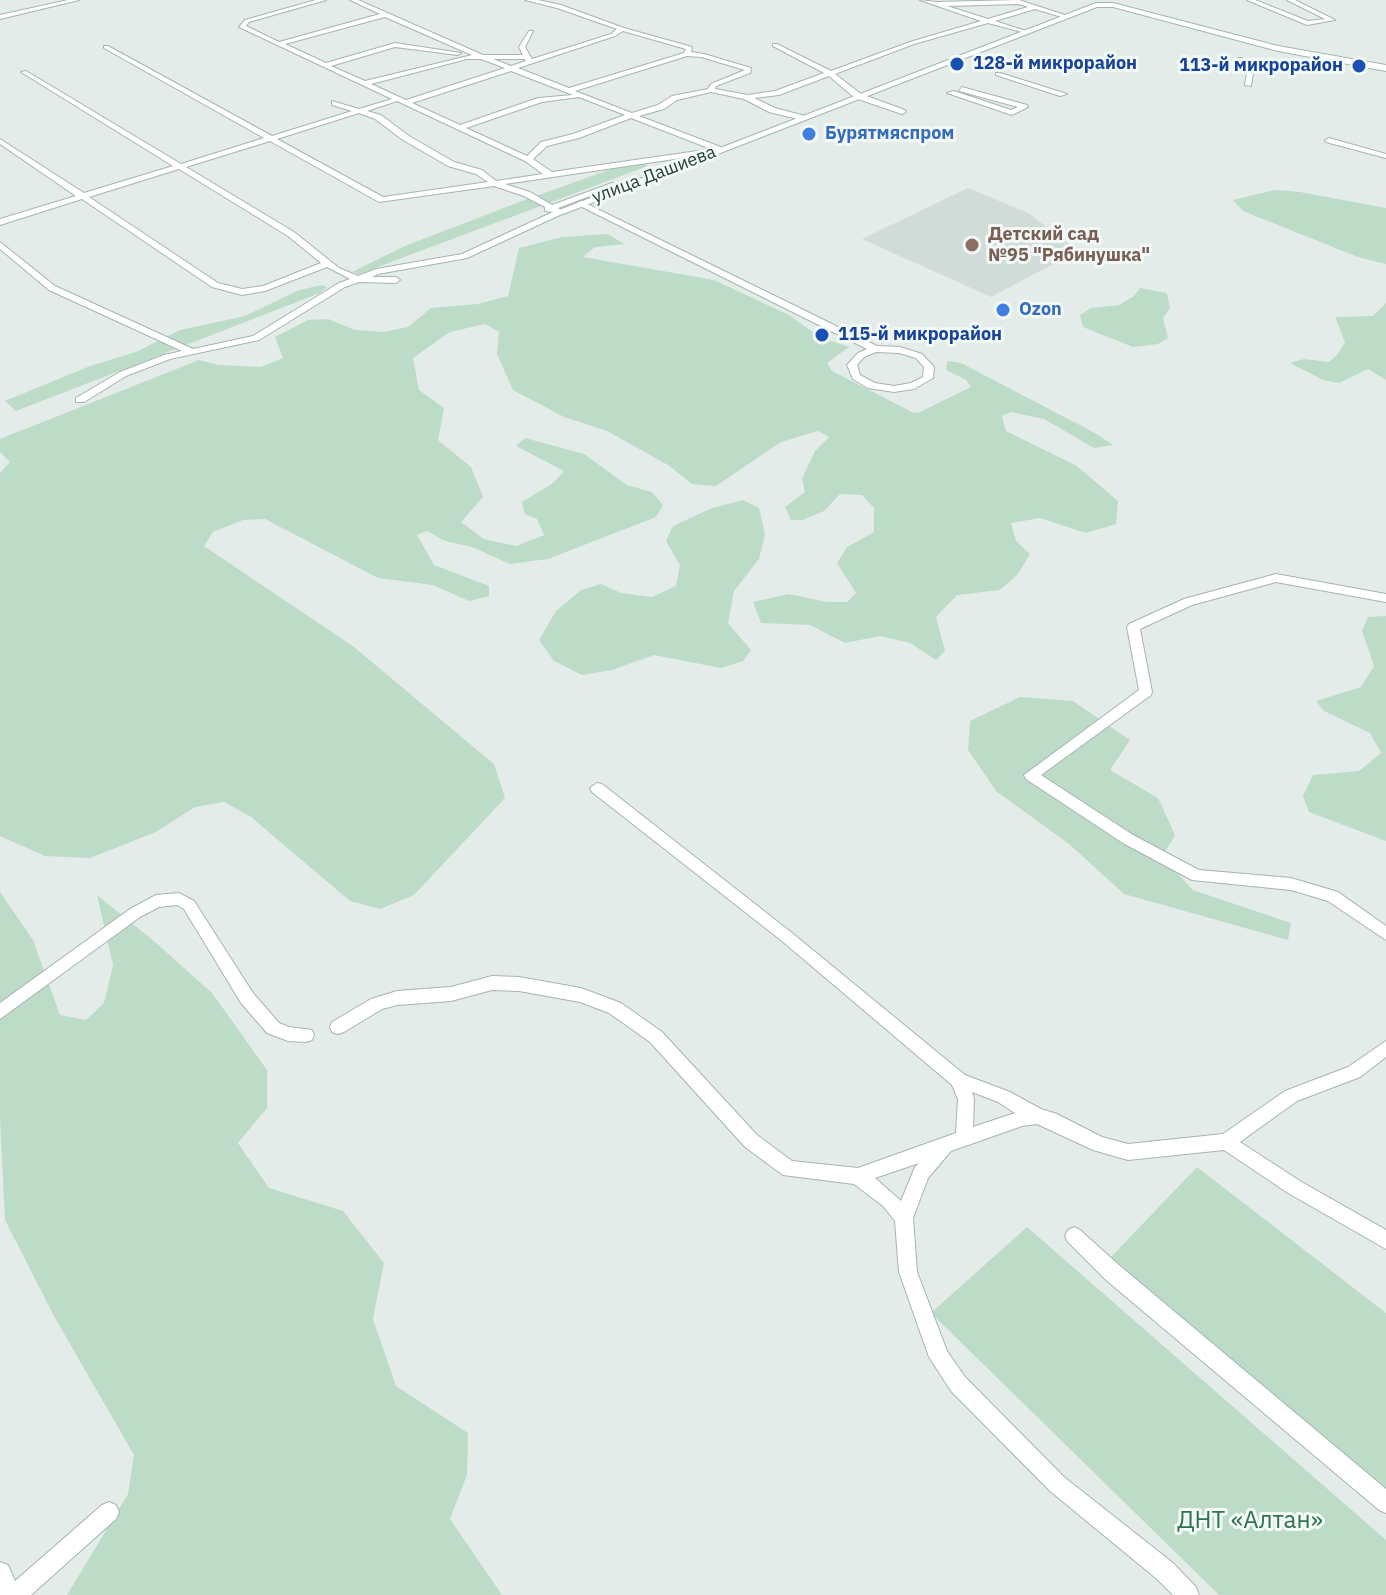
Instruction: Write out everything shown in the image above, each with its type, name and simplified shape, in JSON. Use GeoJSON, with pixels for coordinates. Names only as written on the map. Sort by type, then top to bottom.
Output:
{"type":"FeatureCollection","features":[{"type":"Feature","properties":{"kind":"street"},"geometry":{"type":"LineString","coordinates":[[0,17],[76,0]]}},
{"type":"Feature","properties":{"kind":"street"},"geometry":{"type":"LineString","coordinates":[[323,0],[242,25],[249,31],[282,43],[528,159],[550,175]]}},
{"type":"Feature","properties":{"kind":"street"},"geometry":{"type":"LineString","coordinates":[[353,0],[478,57],[516,68],[719,150]]}},
{"type":"Feature","properties":{"kind":"street"},"geometry":{"type":"LineString","coordinates":[[528,0],[559,6],[622,29],[690,48],[687,54]]}},
{"type":"Feature","properties":{"kind":"street"},"geometry":{"type":"LineString","coordinates":[[923,0],[992,19],[1024,32]]}},
{"type":"Feature","properties":{"kind":"street"},"geometry":{"type":"LineString","coordinates":[[1250,0],[1307,23],[1332,20],[1290,0]]}},
{"type":"Feature","properties":{"kind":"street"},"geometry":{"type":"LineString","coordinates":[[936,4],[1019,2],[1065,16]]}},
{"type":"Feature","properties":{"kind":"street","name":"улица Дашиева"},"geometry":{"type":"LineString","coordinates":[[555,210],[581,203],[1096,5],[1113,5],[1241,38],[1386,68]]}},
{"type":"Feature","properties":{"kind":"street"},"geometry":{"type":"LineString","coordinates":[[746,97],[776,93],[912,43],[1034,7]]}},
{"type":"Feature","properties":{"kind":"street"},"geometry":{"type":"LineString","coordinates":[[282,43],[387,14]]}},
{"type":"Feature","properties":{"kind":"street"},"geometry":{"type":"LineString","coordinates":[[0,222],[177,165],[516,68],[528,60],[613,35],[622,29]]}},
{"type":"Feature","properties":{"kind":"street"},"geometry":{"type":"LineString","coordinates":[[528,60],[522,47],[531,32]]}},
{"type":"Feature","properties":{"kind":"street"},"geometry":{"type":"LineString","coordinates":[[326,65],[395,45],[478,57],[528,60]]}},
{"type":"Feature","properties":{"kind":"street"},"geometry":{"type":"LineString","coordinates":[[775,45],[830,73],[858,96],[902,112]]}},
{"type":"Feature","properties":{"kind":"street"},"geometry":{"type":"LineString","coordinates":[[106,47],[382,200],[719,150]]}},
{"type":"Feature","properties":{"kind":"street"},"geometry":{"type":"LineString","coordinates":[[568,91],[687,54],[702,55],[749,69],[713,85],[711,90]]}},
{"type":"Feature","properties":{"kind":"street"},"geometry":{"type":"LineString","coordinates":[[365,83],[432,64],[478,57]]}},
{"type":"Feature","properties":{"kind":"street"},"geometry":{"type":"LineString","coordinates":[[1240,59],[1250,73],[1249,85]]}},
{"type":"Feature","properties":{"kind":"street"},"geometry":{"type":"LineString","coordinates":[[24,72],[291,234],[326,264],[359,285]]}},
{"type":"Feature","properties":{"kind":"street"},"geometry":{"type":"LineString","coordinates":[[998,74],[1063,94]]}},
{"type":"Feature","properties":{"kind":"street"},"geometry":{"type":"LineString","coordinates":[[951,93],[1012,113],[1024,107],[962,89]]}},
{"type":"Feature","properties":{"kind":"street"},"geometry":{"type":"LineString","coordinates":[[528,159],[544,144],[661,107],[675,98],[711,90],[746,97],[772,110],[802,118]]}},
{"type":"Feature","properties":{"kind":"street"},"geometry":{"type":"LineString","coordinates":[[457,128],[541,100],[584,97]]}},
{"type":"Feature","properties":{"kind":"street"},"geometry":{"type":"LineString","coordinates":[[335,103],[378,117],[406,138],[451,164],[479,172],[496,184],[527,194],[555,210]]}},
{"type":"Feature","properties":{"kind":"street"},"geometry":{"type":"LineString","coordinates":[[1329,140],[1386,156]]}},
{"type":"Feature","properties":{"kind":"street"},"geometry":{"type":"LineString","coordinates":[[0,141],[215,285],[242,292],[265,288],[326,264]]}},
{"type":"Feature","properties":{"kind":"street"},"geometry":{"type":"LineString","coordinates":[[359,285],[376,272],[464,256],[522,220],[615,185]]}},
{"type":"Feature","properties":{"kind":"street"},"geometry":{"type":"LineString","coordinates":[[581,203],[875,349],[900,350],[919,356],[929,367],[928,378],[914,386],[894,389],[872,386],[856,377],[852,365],[861,355],[875,349]]}},
{"type":"Feature","properties":{"kind":"street"},"geometry":{"type":"LineString","coordinates":[[0,245],[52,288],[193,352]]}},
{"type":"Feature","properties":{"kind":"street"},"geometry":{"type":"LineString","coordinates":[[80,400],[123,374],[167,357],[256,338],[315,300],[359,285],[396,280]]}},
{"type":"Feature","properties":{"kind":"street"},"geometry":{"type":"LineString","coordinates":[[164,369],[193,352]]}},
{"type":"Feature","properties":{"kind":"street"},"geometry":{"type":"LineString","coordinates":[[1386,598],[1276,578],[1188,602],[1133,627],[1146,692],[1031,775],[1128,839],[1197,876],[1291,884],[1333,896],[1386,934]]}},
{"type":"Feature","properties":{"kind":"street"},"geometry":{"type":"LineString","coordinates":[[597,788],[787,937],[959,1080],[1004,1097],[1099,1144],[1128,1152],[1226,1142],[1291,1096],[1354,1072],[1386,1048]]}},
{"type":"Feature","properties":{"kind":"street"},"geometry":{"type":"LineString","coordinates":[[0,1012],[135,913],[156,901],[179,899],[189,905],[247,998],[273,1028],[288,1034],[306,1035]]}},
{"type":"Feature","properties":{"kind":"street"},"geometry":{"type":"LineString","coordinates":[[338,1027],[387,1001],[415,995],[451,994],[492,983],[519,984],[581,995],[615,1008],[656,1037],[751,1141],[789,1169],[858,1176],[1022,1118],[1037,1116]]}},
{"type":"Feature","properties":{"kind":"street"},"geometry":{"type":"LineString","coordinates":[[959,1080],[966,1099],[964,1138]]}},
{"type":"Feature","properties":{"kind":"street"},"geometry":{"type":"LineString","coordinates":[[1226,1142],[1294,1187],[1386,1240]]}},
{"type":"Feature","properties":{"kind":"street"},"geometry":{"type":"LineString","coordinates":[[945,1145],[921,1173],[904,1218],[908,1272],[939,1357],[958,1384],[1057,1484],[1165,1571],[1188,1595]]}},
{"type":"Feature","properties":{"kind":"street"},"geometry":{"type":"LineString","coordinates":[[858,1176],[889,1200],[904,1218]]}},
{"type":"Feature","properties":{"kind":"street"},"geometry":{"type":"LineString","coordinates":[[1074,1236],[1113,1273],[1386,1503]]}},
{"type":"Feature","properties":{"kind":"street"},"geometry":{"type":"LineString","coordinates":[[0,1573],[13,1595],[109,1512]]}},
{"type":"Feature","properties":{"kind":"shaded area","name":"Детский сад №95 \"Рябинушка\""},"geometry":{"type":"Polygon","coordinates":[[[968,188],[1028,213],[1078,251],[991,297],[862,239],[968,188]]]}},
{"type":"Feature","properties":{"kind":"green space"},"geometry":{"type":"Polygon","coordinates":[[[644,163],[648,166],[359,274],[352,272],[405,246],[522,201],[617,167],[644,163]]]}},
{"type":"Feature","properties":{"kind":"green space"},"geometry":{"type":"Polygon","coordinates":[[[1275,190],[1386,208],[1386,264],[1358,257],[1243,211],[1233,200],[1275,190]]]}},
{"type":"Feature","properties":{"kind":"green space"},"geometry":{"type":"Polygon","coordinates":[[[608,234],[624,244],[595,247],[583,257],[714,280],[789,315],[820,337],[849,347],[827,363],[832,371],[912,412],[918,413],[971,387],[966,380],[946,370],[947,361],[961,363],[1095,433],[1113,445],[1094,448],[1044,419],[1011,412],[1002,416],[1006,431],[1077,466],[1118,501],[1116,524],[1086,533],[1040,518],[1011,523],[1016,541],[1030,554],[1018,574],[1000,590],[957,595],[936,617],[945,651],[936,660],[910,643],[880,636],[845,643],[810,625],[761,623],[753,602],[789,594],[827,602],[847,602],[856,593],[837,563],[847,547],[874,532],[874,508],[862,495],[840,494],[824,511],[803,520],[791,520],[785,507],[805,492],[802,479],[815,451],[829,437],[818,431],[781,442],[716,486],[692,484],[668,465],[607,431],[564,417],[513,390],[497,354],[499,332],[485,324],[450,332],[413,358],[419,390],[444,408],[438,440],[471,467],[483,497],[461,522],[484,539],[516,546],[544,535],[537,519],[525,514],[522,502],[553,483],[564,471],[516,446],[525,438],[584,454],[627,485],[652,492],[663,505],[656,517],[548,559],[510,564],[472,547],[445,541],[427,531],[417,535],[434,565],[489,586],[489,596],[469,601],[433,585],[378,578],[265,519],[243,520],[213,532],[204,546],[354,647],[494,764],[505,798],[414,895],[380,909],[350,901],[251,817],[224,802],[195,807],[156,832],[90,858],[45,856],[0,836],[0,473],[10,462],[0,452],[0,439],[199,360],[218,365],[261,367],[283,358],[275,337],[308,320],[328,319],[355,330],[384,332],[408,327],[431,308],[478,304],[508,296],[519,248],[562,237],[608,234]]]}},
{"type":"Feature","properties":{"kind":"green space"},"geometry":{"type":"Polygon","coordinates":[[[322,285],[327,287],[320,293],[16,411],[5,401],[90,366],[136,352],[180,330],[245,316],[299,290],[322,285]]]}},
{"type":"Feature","properties":{"kind":"green space"},"geometry":{"type":"Polygon","coordinates":[[[1140,288],[1167,293],[1170,308],[1163,318],[1168,338],[1158,344],[1133,347],[1083,327],[1080,315],[1091,308],[1119,305],[1134,296],[1140,288]]]}},
{"type":"Feature","properties":{"kind":"green space"},"geometry":{"type":"Polygon","coordinates":[[[1386,303],[1386,380],[1368,369],[1339,383],[1323,380],[1290,363],[1304,359],[1329,362],[1345,342],[1335,317],[1373,316],[1386,303]]]}},
{"type":"Feature","properties":{"kind":"green space"},"geometry":{"type":"Polygon","coordinates":[[[743,500],[759,508],[765,534],[759,559],[734,591],[728,623],[751,650],[743,661],[721,668],[654,655],[612,670],[582,675],[554,661],[539,640],[556,611],[581,590],[601,584],[621,593],[652,597],[676,586],[680,565],[666,541],[673,526],[712,508],[743,500]]]}},
{"type":"Feature","properties":{"kind":"green space"},"geometry":{"type":"Polygon","coordinates":[[[1386,616],[1386,841],[1309,812],[1303,796],[1313,775],[1359,771],[1381,753],[1370,733],[1324,711],[1316,701],[1361,687],[1374,666],[1362,631],[1368,617],[1386,616]]]}},
{"type":"Feature","properties":{"kind":"green space"},"geometry":{"type":"Polygon","coordinates":[[[1020,697],[1073,701],[1130,740],[1110,770],[1158,798],[1175,835],[1162,857],[1193,890],[1291,923],[1288,940],[1124,894],[1069,844],[996,791],[968,750],[970,721],[1020,697]]]}},
{"type":"Feature","properties":{"kind":"green space"},"geometry":{"type":"Polygon","coordinates":[[[0,892],[33,940],[60,1015],[86,1020],[104,1003],[113,965],[97,895],[212,993],[267,1070],[267,1108],[238,1143],[269,1188],[343,1211],[384,1263],[373,1319],[396,1386],[468,1433],[467,1475],[450,1519],[502,1595],[67,1595],[128,1494],[134,1455],[55,1318],[5,1220],[0,1119],[0,892]]]}},
{"type":"Feature","properties":{"kind":"green space","name":"ДНТ «Алтан»"},"geometry":{"type":"Polygon","coordinates":[[[1197,1167],[1386,1313],[1386,1491],[1111,1257],[1197,1167]]]}},
{"type":"Feature","properties":{"kind":"green space","name":"ДНТ «Алтан»"},"geometry":{"type":"Polygon","coordinates":[[[1027,1227],[1386,1540],[1386,1595],[1219,1595],[931,1313],[1027,1227]]]}},
{"type":"Feature","properties":{"kind":"place","name":"128-й микрорайон"},"geometry":{"type":"Point","coordinates":[957,64]}},
{"type":"Feature","properties":{"kind":"place","name":"113-й микрорайон"},"geometry":{"type":"Point","coordinates":[1359,66]}},
{"type":"Feature","properties":{"kind":"place","name":"Бурятмяспром"},"geometry":{"type":"Point","coordinates":[809,134]}},
{"type":"Feature","properties":{"kind":"place","name":"Детский сад №95 \"Рябинушка\""},"geometry":{"type":"Point","coordinates":[972,245]}},
{"type":"Feature","properties":{"kind":"place","name":"Ozon"},"geometry":{"type":"Point","coordinates":[1003,310]}},
{"type":"Feature","properties":{"kind":"place","name":"115-й микрорайон"},"geometry":{"type":"Point","coordinates":[822,335]}}]}
